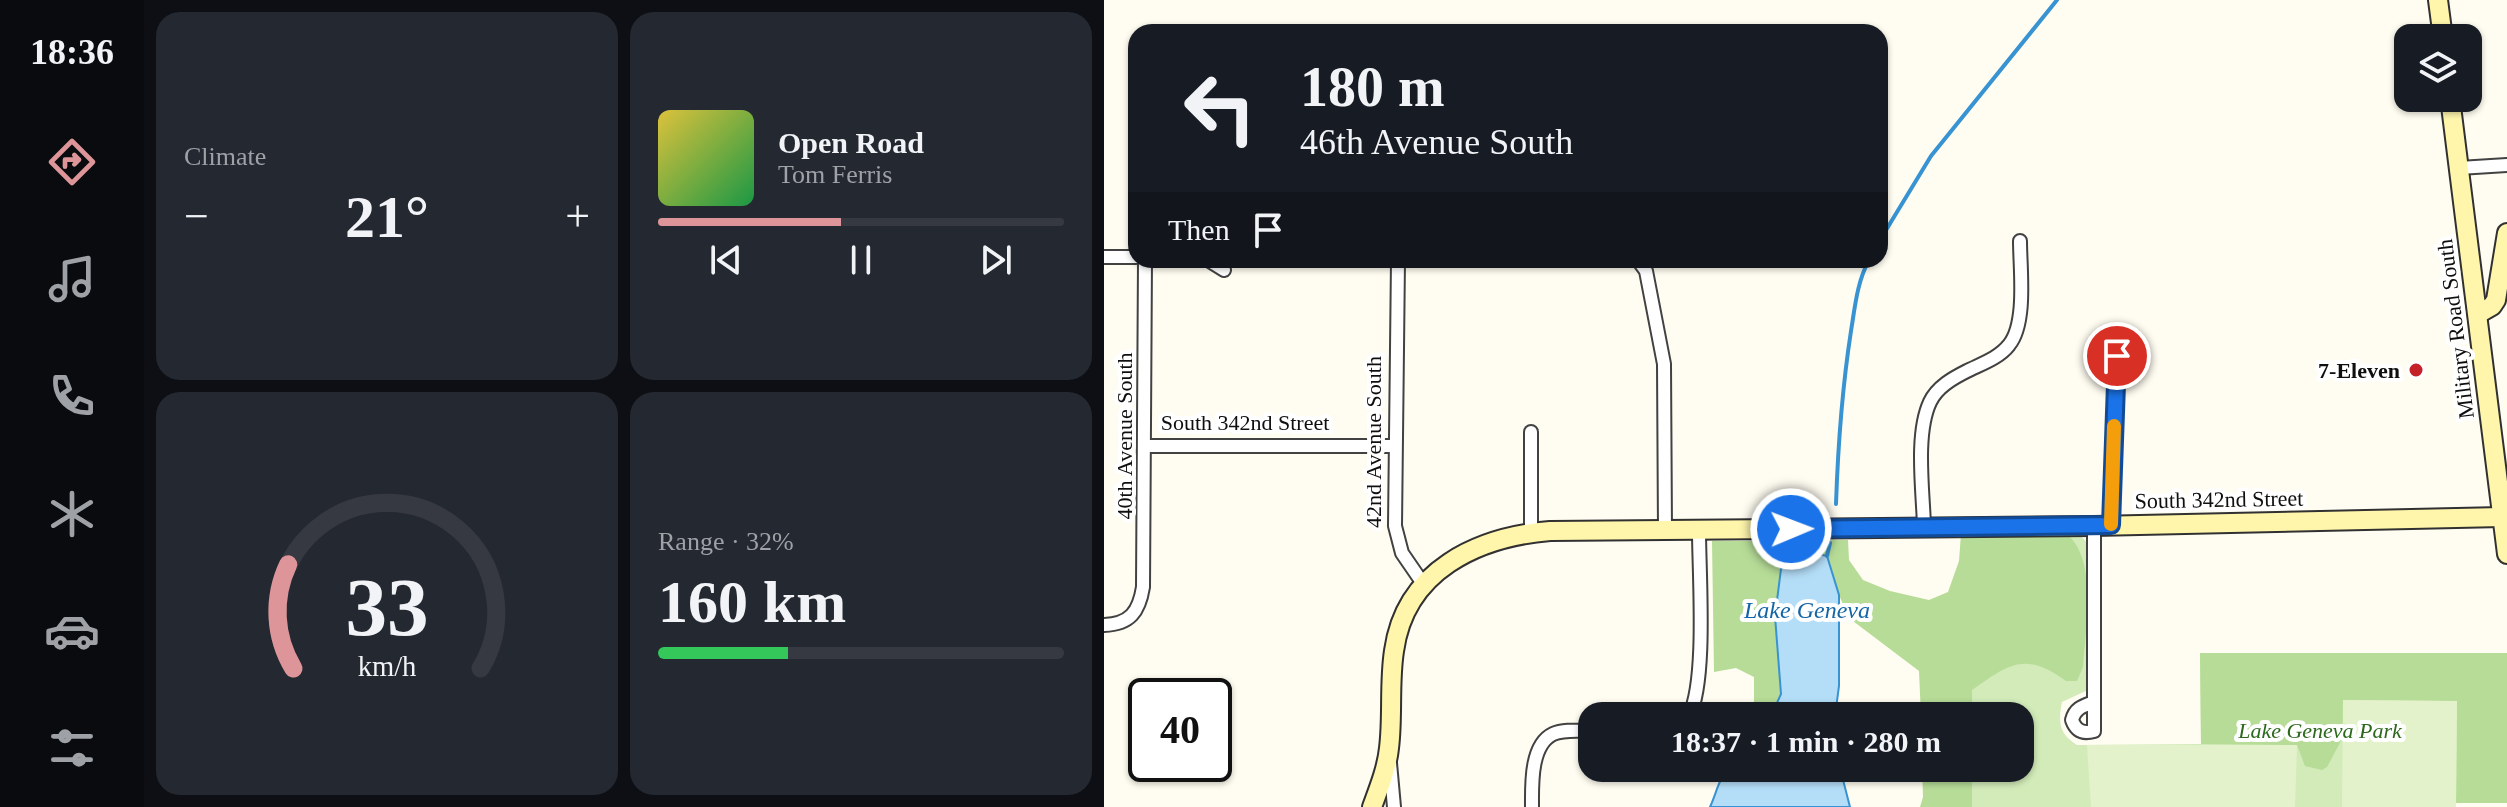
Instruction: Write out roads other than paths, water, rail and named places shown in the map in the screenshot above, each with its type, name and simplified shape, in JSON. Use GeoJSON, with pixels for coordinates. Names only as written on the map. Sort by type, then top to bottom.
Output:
{"type":"FeatureCollection","features":[{"type":"Feature","properties":{"kind":"street"},"geometry":{"type":"LineString","coordinates":[[2438,0],[2441,24]]}},
{"type":"Feature","properties":{"kind":"street","name":"Military Road South"},"geometry":{"type":"LineString","coordinates":[[2452,112],[2507,554]]}},
{"type":"Feature","properties":{"kind":"street"},"geometry":{"type":"LineString","coordinates":[[2459,168],[2507,165]]}},
{"type":"Feature","properties":{"kind":"street"},"geometry":{"type":"LineString","coordinates":[[2478,314],[2496,300],[2507,233]]}},
{"type":"Feature","properties":{"kind":"street"},"geometry":{"type":"LineString","coordinates":[[1924,526],[1922,439],[1930,401],[1953,378],[2000,354],[2017,332],[2020,241]]}},
{"type":"Feature","properties":{"kind":"street"},"geometry":{"type":"LineString","coordinates":[[1104,257],[1128,257]]}},
{"type":"Feature","properties":{"kind":"street","name":"40th Avenue South"},"geometry":{"type":"LineString","coordinates":[[1104,625],[1123,622],[1136,611],[1144,570],[1145,268]]}},
{"type":"Feature","properties":{"kind":"street","name":"42nd Avenue South"},"geometry":{"type":"LineString","coordinates":[[1398,268],[1394,513],[1397,538],[1407,562],[1424,585]]}},
{"type":"Feature","properties":{"kind":"street"},"geometry":{"type":"LineString","coordinates":[[1642,268],[1664,364],[1665,531]]}},
{"type":"Feature","properties":{"kind":"street"},"geometry":{"type":"LineString","coordinates":[[2094,702],[2103,525],[2117,356]]}},
{"type":"Feature","properties":{"kind":"street"},"geometry":{"type":"LineString","coordinates":[[1531,432],[1531,533]]}},
{"type":"Feature","properties":{"kind":"street","name":"South 342nd Street"},"geometry":{"type":"LineString","coordinates":[[1144,446],[1395,446]]}},
{"type":"Feature","properties":{"kind":"street","name":"South 342nd Street"},"geometry":{"type":"LineString","coordinates":[[1424,585],[1444,566],[1472,550],[1501,538],[1531,533],[2502,517]]}},
{"type":"Feature","properties":{"kind":"street"},"geometry":{"type":"LineString","coordinates":[[1693,702],[1697,687],[1699,531]]}},
{"type":"Feature","properties":{"kind":"street"},"geometry":{"type":"LineString","coordinates":[[1394,807],[1389,752],[1395,644],[1406,613],[1424,585]]}},
{"type":"Feature","properties":{"kind":"street"},"geometry":{"type":"LineString","coordinates":[[1532,807],[1535,765],[1545,739],[1560,732],[1578,731]]}},
{"type":"Feature","properties":{"kind":"street"},"geometry":{"type":"LineString","coordinates":[[1372,807],[1389,752]]}},
{"type":"Feature","properties":{"kind":"water","name":"Lake Geneva"},"geometry":{"type":"Polygon","coordinates":[[[1802,550],[1827,556],[1839,595],[1837,702],[1777,702],[1781,694],[1775,616],[1781,569],[1802,550]]]}},
{"type":"Feature","properties":{"kind":"water"},"geometry":{"type":"Polygon","coordinates":[[[1720,782],[1844,782],[1850,807],[1710,807],[1720,782]]]}},
{"type":"Feature","properties":{"kind":"waterway"},"geometry":{"type":"LineString","coordinates":[[1888,227],[1931,156],[2057,0]]}},
{"type":"Feature","properties":{"kind":"waterway"},"geometry":{"type":"LineString","coordinates":[[1836,504],[1848,353],[1857,295],[1866,268]]}},
{"type":"Feature","properties":{"kind":"waterway"},"geometry":{"type":"LineString","coordinates":[[1827,556],[1830,543]]}},
{"type":"Feature","properties":{"kind":"place","name":"7-Eleven"},"geometry":{"type":"Point","coordinates":[2416,370]}},
{"type":"Feature","properties":{"kind":"park label","name":"Lake Geneva Park"},"geometry":{"type":"Point","coordinates":[2320,730]}}]}
